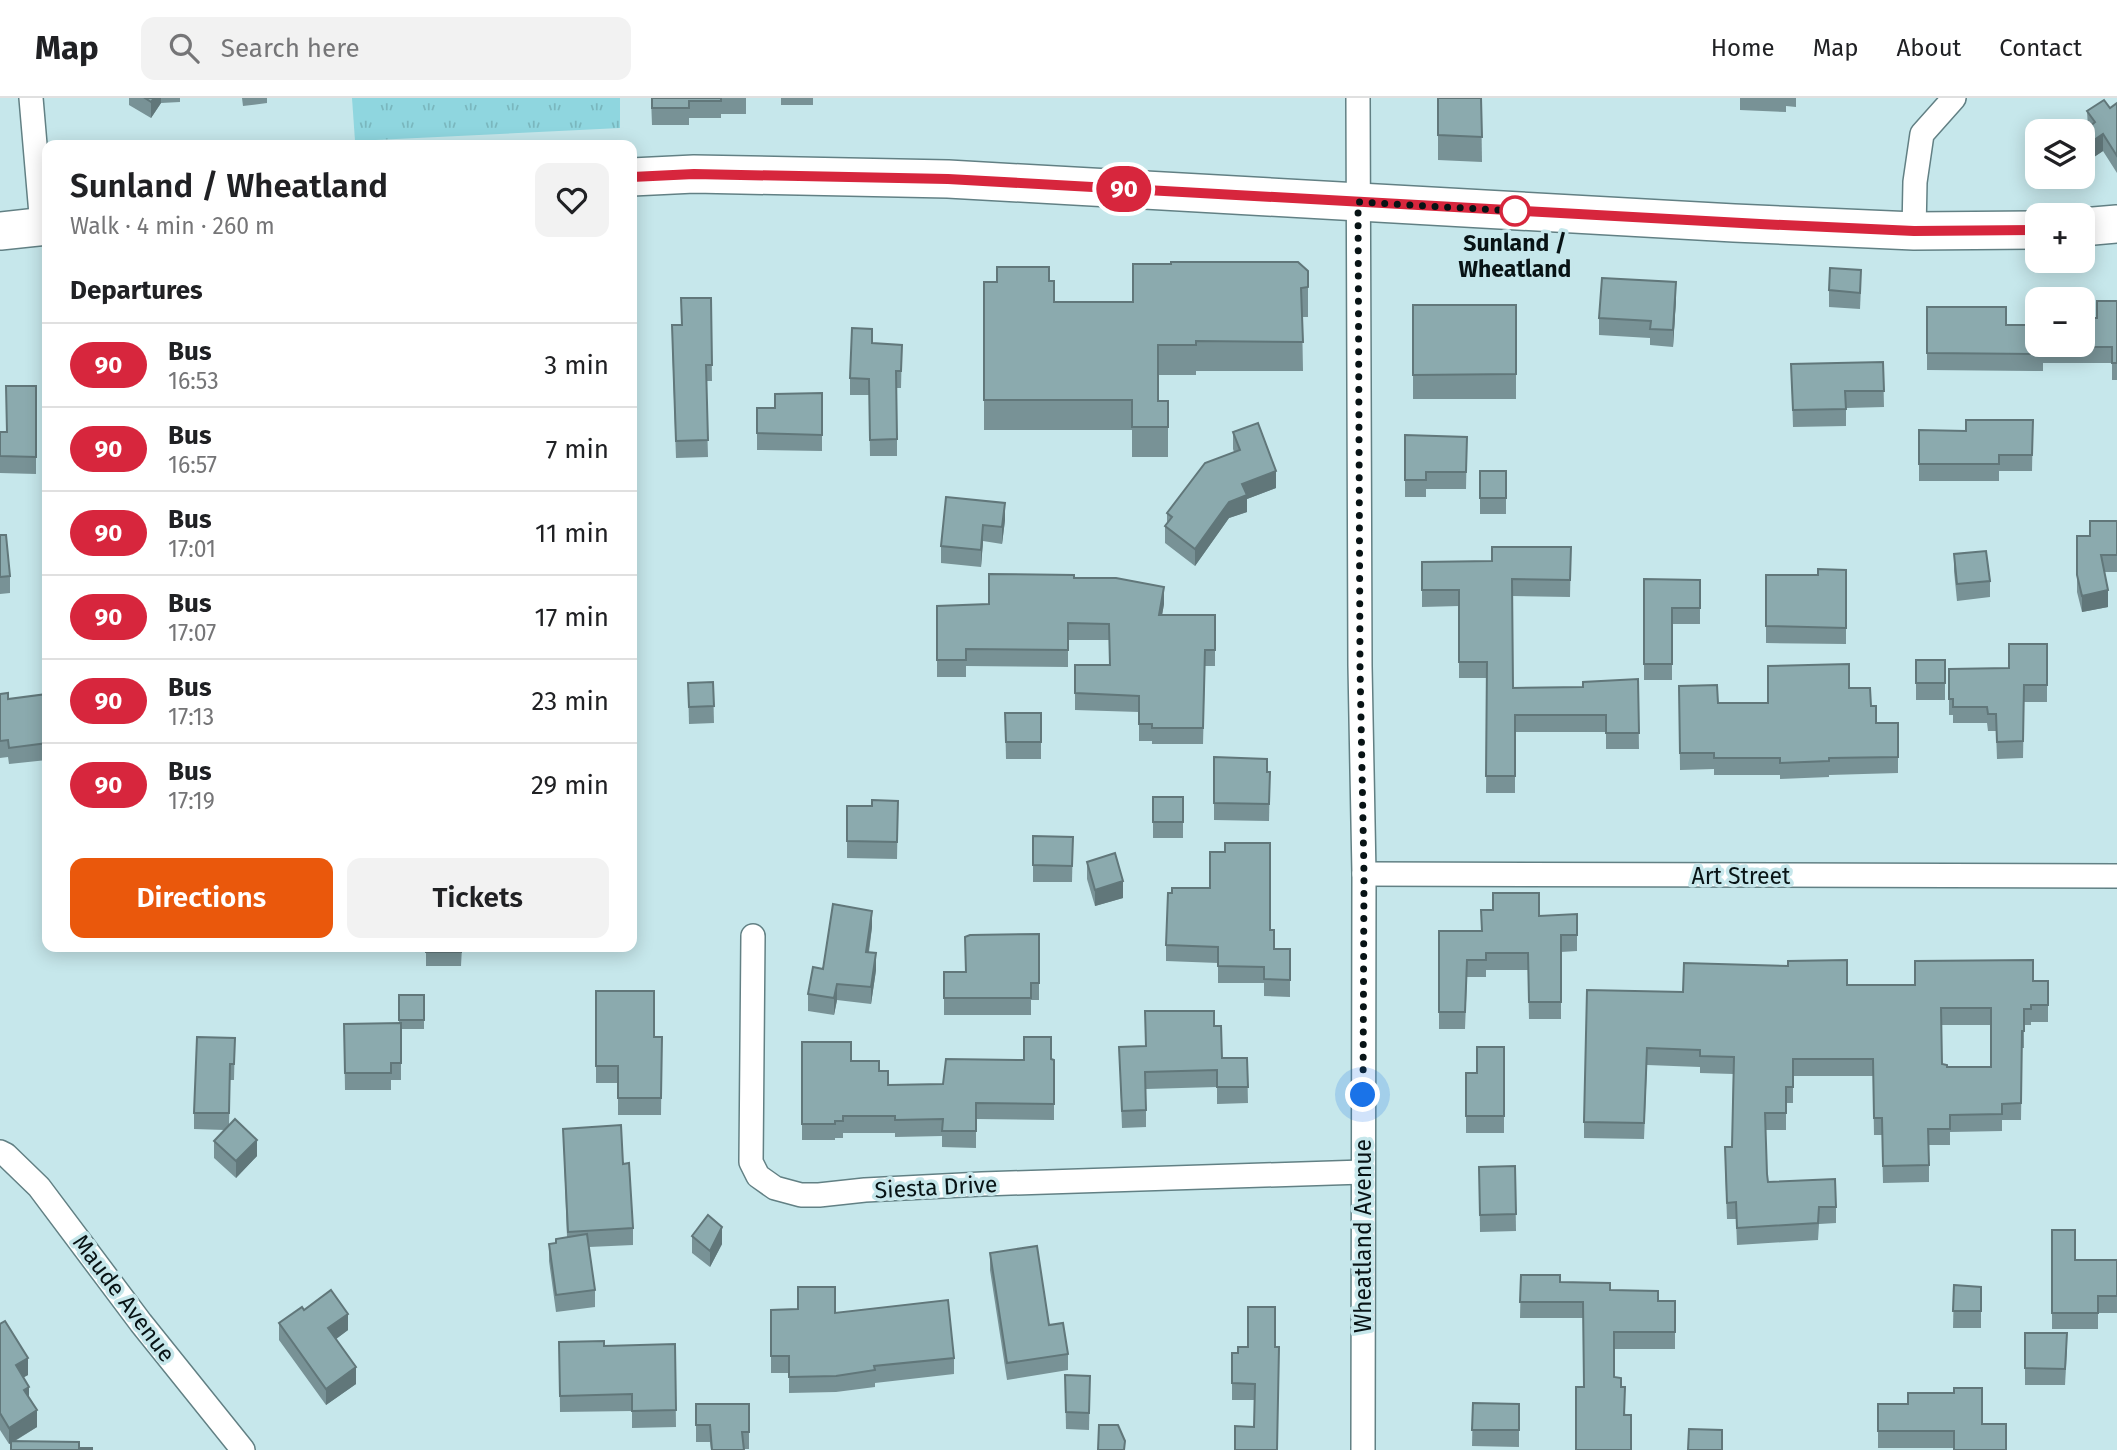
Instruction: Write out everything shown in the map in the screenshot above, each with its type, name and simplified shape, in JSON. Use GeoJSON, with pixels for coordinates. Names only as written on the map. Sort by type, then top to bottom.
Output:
{"type":"FeatureCollection","features":[{"type":"Feature","properties":{"kind":"main road"},"geometry":{"type":"LineString","coordinates":[[637,177],[694,174],[948,179],[1914,231],[2025,230]]}},
{"type":"Feature","properties":{"kind":"main road"},"geometry":{"type":"LineString","coordinates":[[2095,226],[2117,224]]}},
{"type":"Feature","properties":{"kind":"main road"},"geometry":{"type":"LineString","coordinates":[[0,231],[42,226]]}},
{"type":"Feature","properties":{"kind":"street"},"geometry":{"type":"LineString","coordinates":[[31,98],[42,199]]}},
{"type":"Feature","properties":{"kind":"street","name":"Wheatland Avenue"},"geometry":{"type":"LineString","coordinates":[[1358,98],[1360,666],[1364,874],[1363,1450]]}},
{"type":"Feature","properties":{"kind":"street"},"geometry":{"type":"LineString","coordinates":[[1914,231],[1915,182],[1922,134],[1954,98]]}},
{"type":"Feature","properties":{"kind":"street","name":"Art Street"},"geometry":{"type":"LineString","coordinates":[[1364,874],[2117,876]]}},
{"type":"Feature","properties":{"kind":"street","name":"Siesta Drive"},"geometry":{"type":"LineString","coordinates":[[753,936],[751,1162],[758,1176],[775,1188],[801,1195],[819,1195],[982,1184],[1363,1172]]}},
{"type":"Feature","properties":{"kind":"street","name":"Maude Avenue"},"geometry":{"type":"LineString","coordinates":[[0,1152],[6,1154],[39,1186],[141,1323],[243,1450]]}},
{"type":"Feature","properties":{"kind":"green space"},"geometry":{"type":"Polygon","coordinates":[[[352,98],[620,98],[620,128],[355,140],[352,98]]]}},
{"type":"Feature","properties":{"kind":"building"},"geometry":{"type":"Polygon","coordinates":[[[652,98],[721,98],[721,101],[689,101],[689,108],[652,108],[652,98]]]}},
{"type":"Feature","properties":{"kind":"building"},"geometry":{"type":"Polygon","coordinates":[[[1438,98],[1481,98],[1482,137],[1438,135],[1438,98]]]}},
{"type":"Feature","properties":{"kind":"building"},"geometry":{"type":"Polygon","coordinates":[[[2104,100],[2110,108],[2117,103],[2117,156],[2103,134],[2095,139],[2095,119],[2087,111],[2104,100]]]}},
{"type":"Feature","properties":{"kind":"building"},"geometry":{"type":"Polygon","coordinates":[[[1298,262],[1308,271],[1308,287],[1301,288],[1303,342],[1196,341],[1196,345],[1158,345],[1158,401],[1168,401],[1168,427],[1132,427],[1132,400],[984,400],[984,282],[997,282],[997,267],[1049,267],[1049,281],[1054,281],[1054,302],[1133,302],[1133,264],[1298,262]]]}},
{"type":"Feature","properties":{"kind":"building"},"geometry":{"type":"Polygon","coordinates":[[[1830,268],[1861,270],[1860,293],[1829,290],[1830,268]]]}},
{"type":"Feature","properties":{"kind":"building"},"geometry":{"type":"Polygon","coordinates":[[[1602,278],[1676,282],[1673,330],[1650,329],[1651,321],[1599,318],[1602,278]]]}},
{"type":"Feature","properties":{"kind":"building"},"geometry":{"type":"Polygon","coordinates":[[[681,298],[711,298],[712,365],[706,365],[708,440],[676,441],[672,325],[682,325],[681,298]]]}},
{"type":"Feature","properties":{"kind":"building"},"geometry":{"type":"Polygon","coordinates":[[[2097,301],[2117,301],[2117,363],[2112,363],[2112,347],[2095,347],[2097,301]]]}},
{"type":"Feature","properties":{"kind":"building"},"geometry":{"type":"Polygon","coordinates":[[[1413,305],[1516,305],[1516,374],[1413,375],[1413,305]]]}},
{"type":"Feature","properties":{"kind":"building"},"geometry":{"type":"Polygon","coordinates":[[[1927,307],[2006,307],[2006,325],[2025,325],[2025,354],[1927,353],[1927,307]]]}},
{"type":"Feature","properties":{"kind":"building"},"geometry":{"type":"Polygon","coordinates":[[[852,328],[872,329],[872,343],[902,345],[901,371],[896,371],[897,439],[870,440],[869,379],[850,378],[852,328]]]}},
{"type":"Feature","properties":{"kind":"building"},"geometry":{"type":"Polygon","coordinates":[[[1883,362],[1884,391],[1845,391],[1846,409],[1793,410],[1791,364],[1883,362]]]}},
{"type":"Feature","properties":{"kind":"building"},"geometry":{"type":"Polygon","coordinates":[[[6,386],[36,386],[36,457],[0,456],[0,432],[7,432],[6,386]]]}},
{"type":"Feature","properties":{"kind":"building"},"geometry":{"type":"Polygon","coordinates":[[[822,393],[822,435],[757,433],[757,408],[775,408],[775,394],[822,393]]]}},
{"type":"Feature","properties":{"kind":"building"},"geometry":{"type":"Polygon","coordinates":[[[1966,420],[2033,420],[2032,455],[1999,455],[1999,464],[1919,464],[1919,430],[1966,431],[1966,420]]]}},
{"type":"Feature","properties":{"kind":"building"},"geometry":{"type":"Polygon","coordinates":[[[1258,423],[1276,471],[1242,484],[1247,495],[1229,502],[1195,549],[1165,526],[1172,517],[1167,513],[1205,463],[1240,450],[1233,432],[1258,423]]]}},
{"type":"Feature","properties":{"kind":"building"},"geometry":{"type":"Polygon","coordinates":[[[1405,435],[1467,437],[1466,472],[1426,472],[1426,480],[1405,480],[1405,435]]]}},
{"type":"Feature","properties":{"kind":"building"},"geometry":{"type":"Polygon","coordinates":[[[1480,471],[1506,471],[1506,498],[1480,498],[1480,471]]]}},
{"type":"Feature","properties":{"kind":"building"},"geometry":{"type":"Polygon","coordinates":[[[946,497],[1005,503],[1002,527],[983,525],[981,550],[941,546],[946,497]]]}},
{"type":"Feature","properties":{"kind":"building"},"geometry":{"type":"Polygon","coordinates":[[[2090,521],[2117,521],[2117,555],[2101,555],[2108,590],[2082,596],[2077,575],[2077,536],[2090,536],[2090,521]]]}},
{"type":"Feature","properties":{"kind":"building"},"geometry":{"type":"Polygon","coordinates":[[[0,535],[6,535],[10,576],[0,577],[0,535]]]}},
{"type":"Feature","properties":{"kind":"building"},"geometry":{"type":"Polygon","coordinates":[[[1492,547],[1571,547],[1570,580],[1512,579],[1513,688],[1583,687],[1583,682],[1638,679],[1639,733],[1606,733],[1606,715],[1515,715],[1515,776],[1486,776],[1487,662],[1459,662],[1459,590],[1422,590],[1422,562],[1492,561],[1492,547]]]}},
{"type":"Feature","properties":{"kind":"building"},"geometry":{"type":"Polygon","coordinates":[[[1986,551],[1990,581],[1957,584],[1954,554],[1986,551]]]}},
{"type":"Feature","properties":{"kind":"building"},"geometry":{"type":"Polygon","coordinates":[[[1818,569],[1846,570],[1846,628],[1766,626],[1766,575],[1818,575],[1818,569]]]}},
{"type":"Feature","properties":{"kind":"building"},"geometry":{"type":"Polygon","coordinates":[[[989,574],[1116,578],[1164,587],[1159,615],[1215,615],[1215,650],[1205,650],[1203,728],[1152,728],[1152,724],[1139,724],[1139,696],[1075,693],[1075,665],[1110,665],[1109,624],[1068,623],[1068,650],[966,649],[966,660],[937,660],[937,606],[989,604],[989,574]]]}},
{"type":"Feature","properties":{"kind":"building"},"geometry":{"type":"Polygon","coordinates":[[[1644,579],[1700,580],[1700,608],[1672,608],[1672,664],[1644,664],[1644,579]]]}},
{"type":"Feature","properties":{"kind":"building"},"geometry":{"type":"Polygon","coordinates":[[[2009,644],[2047,644],[2047,685],[2024,685],[2023,741],[1997,742],[1996,714],[1988,714],[1987,707],[1953,707],[1953,699],[1949,699],[1949,669],[2009,668],[2009,644]]]}},
{"type":"Feature","properties":{"kind":"building"},"geometry":{"type":"Polygon","coordinates":[[[1916,660],[1945,660],[1945,683],[1916,683],[1916,660]]]}},
{"type":"Feature","properties":{"kind":"building"},"geometry":{"type":"Polygon","coordinates":[[[1849,664],[1849,688],[1870,688],[1871,706],[1876,706],[1876,723],[1898,723],[1898,757],[1829,758],[1829,761],[1780,763],[1780,758],[1714,758],[1714,753],[1680,753],[1679,686],[1717,685],[1718,703],[1768,703],[1768,666],[1849,664]]]}},
{"type":"Feature","properties":{"kind":"building"},"geometry":{"type":"Polygon","coordinates":[[[713,682],[714,706],[689,707],[688,683],[713,682]]]}},
{"type":"Feature","properties":{"kind":"building"},"geometry":{"type":"Polygon","coordinates":[[[8,693],[8,699],[42,695],[42,744],[9,748],[8,740],[0,741],[0,694],[8,693]]]}},
{"type":"Feature","properties":{"kind":"building"},"geometry":{"type":"Polygon","coordinates":[[[1005,713],[1041,713],[1041,742],[1006,742],[1005,713]]]}},
{"type":"Feature","properties":{"kind":"building"},"geometry":{"type":"Polygon","coordinates":[[[1214,757],[1267,759],[1267,772],[1270,772],[1269,804],[1214,803],[1214,757]]]}},
{"type":"Feature","properties":{"kind":"building"},"geometry":{"type":"Polygon","coordinates":[[[1153,797],[1183,797],[1183,822],[1153,822],[1153,797]]]}},
{"type":"Feature","properties":{"kind":"building"},"geometry":{"type":"Polygon","coordinates":[[[872,800],[898,801],[897,842],[847,841],[847,806],[872,806],[872,800]]]}},
{"type":"Feature","properties":{"kind":"building"},"geometry":{"type":"Polygon","coordinates":[[[1033,836],[1073,837],[1072,866],[1033,865],[1033,836]]]}},
{"type":"Feature","properties":{"kind":"building"},"geometry":{"type":"Polygon","coordinates":[[[1225,843],[1270,843],[1270,930],[1274,930],[1274,949],[1290,949],[1290,980],[1264,979],[1264,967],[1218,966],[1218,947],[1166,945],[1168,893],[1172,893],[1172,888],[1210,888],[1210,852],[1225,852],[1225,843]]]}},
{"type":"Feature","properties":{"kind":"building"},"geometry":{"type":"Polygon","coordinates":[[[1115,853],[1123,881],[1095,890],[1087,862],[1115,853]]]}},
{"type":"Feature","properties":{"kind":"building"},"geometry":{"type":"Polygon","coordinates":[[[1493,893],[1539,893],[1539,916],[1577,914],[1577,935],[1561,935],[1561,1002],[1529,1002],[1528,953],[1486,953],[1486,960],[1467,960],[1465,1012],[1439,1012],[1439,931],[1482,931],[1481,910],[1493,910],[1493,893]]]}},
{"type":"Feature","properties":{"kind":"building"},"geometry":{"type":"Polygon","coordinates":[[[833,904],[872,911],[866,952],[876,953],[871,987],[837,984],[834,998],[808,994],[813,967],[823,969],[833,904]]]}},
{"type":"Feature","properties":{"kind":"building"},"geometry":{"type":"Polygon","coordinates":[[[1039,934],[1039,983],[1031,983],[1031,998],[944,998],[944,972],[966,972],[965,937],[1039,934]]]}},
{"type":"Feature","properties":{"kind":"building"},"geometry":{"type":"Polygon","coordinates":[[[1847,960],[1847,985],[1915,985],[1915,961],[2033,960],[2033,981],[2048,981],[2048,1005],[2031,1005],[2031,1009],[2024,1009],[2021,1103],[2002,1104],[2002,1114],[1950,1115],[1950,1129],[1928,1129],[1929,1165],[1883,1166],[1882,1118],[1874,1118],[1873,1059],[1793,1059],[1793,1087],[1786,1087],[1786,1113],[1765,1113],[1768,1182],[1835,1179],[1836,1207],[1819,1207],[1818,1223],[1737,1228],[1736,1202],[1727,1203],[1725,1147],[1732,1147],[1734,1057],[1700,1056],[1700,1050],[1647,1048],[1644,1123],[1584,1122],[1587,990],[1683,992],[1684,963],[1788,966],[1788,961],[1847,960]],[[1941,1008],[1942,1064],[1947,1067],[1991,1067],[1991,1008],[1941,1008]]]}},
{"type":"Feature","properties":{"kind":"building"},"geometry":{"type":"Polygon","coordinates":[[[596,991],[654,991],[654,1037],[662,1037],[661,1098],[618,1098],[618,1066],[596,1066],[596,991]]]}},
{"type":"Feature","properties":{"kind":"building"},"geometry":{"type":"Polygon","coordinates":[[[399,995],[424,995],[424,1020],[399,1020],[399,995]]]}},
{"type":"Feature","properties":{"kind":"building"},"geometry":{"type":"Polygon","coordinates":[[[1145,1011],[1214,1011],[1214,1026],[1221,1026],[1222,1058],[1247,1058],[1248,1087],[1217,1087],[1217,1070],[1145,1072],[1146,1110],[1122,1111],[1119,1047],[1146,1046],[1145,1011]]]}},
{"type":"Feature","properties":{"kind":"building"},"geometry":{"type":"Polygon","coordinates":[[[401,1023],[401,1063],[391,1063],[391,1073],[345,1073],[344,1024],[401,1023]]]}},
{"type":"Feature","properties":{"kind":"building"},"geometry":{"type":"Polygon","coordinates":[[[197,1037],[235,1038],[234,1064],[230,1064],[229,1113],[194,1113],[197,1037]]]}},
{"type":"Feature","properties":{"kind":"building"},"geometry":{"type":"Polygon","coordinates":[[[1024,1037],[1051,1037],[1054,1104],[976,1103],[976,1131],[942,1131],[943,1119],[895,1120],[895,1116],[843,1116],[843,1121],[835,1121],[835,1124],[802,1124],[802,1042],[851,1042],[851,1061],[879,1061],[879,1071],[888,1071],[888,1085],[943,1084],[946,1059],[1024,1060],[1024,1037]]]}},
{"type":"Feature","properties":{"kind":"building"},"geometry":{"type":"Polygon","coordinates":[[[1477,1047],[1504,1047],[1504,1116],[1466,1116],[1466,1073],[1477,1073],[1477,1047]]]}},
{"type":"Feature","properties":{"kind":"building"},"geometry":{"type":"Polygon","coordinates":[[[235,1119],[257,1140],[236,1161],[214,1141],[235,1119]]]}},
{"type":"Feature","properties":{"kind":"building"},"geometry":{"type":"Polygon","coordinates":[[[621,1125],[623,1164],[629,1163],[633,1228],[568,1232],[563,1129],[621,1125]]]}},
{"type":"Feature","properties":{"kind":"building"},"geometry":{"type":"Polygon","coordinates":[[[1515,1166],[1516,1214],[1480,1215],[1479,1167],[1515,1166]]]}},
{"type":"Feature","properties":{"kind":"building"},"geometry":{"type":"Polygon","coordinates":[[[708,1215],[722,1227],[710,1251],[692,1236],[708,1215]]]}},
{"type":"Feature","properties":{"kind":"building"},"geometry":{"type":"Polygon","coordinates":[[[2052,1230],[2075,1230],[2075,1260],[2117,1260],[2117,1296],[2098,1296],[2098,1313],[2052,1313],[2052,1230]]]}},
{"type":"Feature","properties":{"kind":"building"},"geometry":{"type":"Polygon","coordinates":[[[587,1234],[595,1290],[556,1295],[549,1244],[556,1243],[556,1239],[587,1234]]]}},
{"type":"Feature","properties":{"kind":"building"},"geometry":{"type":"Polygon","coordinates":[[[1037,1246],[1049,1325],[1063,1323],[1068,1354],[1007,1363],[990,1253],[1037,1246]]]}},
{"type":"Feature","properties":{"kind":"building"},"geometry":{"type":"Polygon","coordinates":[[[1521,1275],[1560,1275],[1560,1282],[1610,1283],[1610,1290],[1658,1291],[1658,1301],[1675,1301],[1675,1332],[1614,1332],[1614,1377],[1621,1378],[1621,1387],[1625,1387],[1624,1415],[1631,1415],[1631,1450],[1576,1450],[1576,1387],[1584,1387],[1583,1302],[1520,1302],[1521,1275]]]}},
{"type":"Feature","properties":{"kind":"building"},"geometry":{"type":"Polygon","coordinates":[[[1954,1285],[1981,1287],[1981,1311],[1953,1311],[1954,1285]]]}},
{"type":"Feature","properties":{"kind":"building"},"geometry":{"type":"Polygon","coordinates":[[[798,1287],[835,1287],[835,1313],[948,1300],[954,1358],[874,1366],[875,1370],[836,1376],[789,1377],[789,1356],[771,1356],[771,1310],[798,1309],[798,1287]]]}},
{"type":"Feature","properties":{"kind":"building"},"geometry":{"type":"Polygon","coordinates":[[[331,1290],[348,1314],[328,1328],[356,1367],[326,1389],[279,1323],[302,1307],[304,1310],[331,1290]]]}},
{"type":"Feature","properties":{"kind":"building"},"geometry":{"type":"Polygon","coordinates":[[[1248,1307],[1275,1307],[1275,1347],[1279,1347],[1277,1450],[1235,1450],[1235,1426],[1254,1427],[1255,1384],[1232,1383],[1232,1353],[1238,1353],[1238,1347],[1248,1347],[1248,1307]]]}},
{"type":"Feature","properties":{"kind":"building"},"geometry":{"type":"Polygon","coordinates":[[[5,1321],[28,1358],[16,1365],[29,1387],[24,1390],[37,1410],[9,1428],[0,1413],[0,1324],[5,1321]]]}},
{"type":"Feature","properties":{"kind":"building"},"geometry":{"type":"Polygon","coordinates":[[[2025,1333],[2067,1333],[2065,1369],[2025,1368],[2025,1333]]]}},
{"type":"Feature","properties":{"kind":"building"},"geometry":{"type":"Polygon","coordinates":[[[604,1341],[604,1346],[675,1344],[676,1410],[632,1411],[632,1394],[560,1396],[559,1342],[604,1341]]]}},
{"type":"Feature","properties":{"kind":"building"},"geometry":{"type":"Polygon","coordinates":[[[1065,1375],[1090,1376],[1089,1413],[1066,1412],[1065,1375]]]}},
{"type":"Feature","properties":{"kind":"building"},"geometry":{"type":"Polygon","coordinates":[[[1954,1388],[1982,1388],[1982,1424],[2006,1424],[2006,1450],[1954,1450],[1954,1431],[1878,1431],[1878,1404],[1908,1404],[1908,1393],[1954,1393],[1954,1388]]]}},
{"type":"Feature","properties":{"kind":"building"},"geometry":{"type":"Polygon","coordinates":[[[1473,1403],[1519,1404],[1519,1430],[1472,1430],[1473,1403]]]}},
{"type":"Feature","properties":{"kind":"building"},"geometry":{"type":"Polygon","coordinates":[[[696,1404],[749,1404],[749,1432],[742,1432],[744,1450],[712,1450],[710,1425],[696,1425],[696,1404]]]}},
{"type":"Feature","properties":{"kind":"building"},"geometry":{"type":"Polygon","coordinates":[[[1099,1425],[1118,1425],[1125,1441],[1124,1450],[1098,1450],[1099,1425]]]}},
{"type":"Feature","properties":{"kind":"building"},"geometry":{"type":"Polygon","coordinates":[[[1689,1429],[1722,1430],[1722,1450],[1688,1450],[1689,1429]]]}},
{"type":"Feature","properties":{"kind":"building"},"geometry":{"type":"Polygon","coordinates":[[[11,1441],[79,1442],[79,1448],[92,1450],[11,1450],[11,1441]]]}},
{"type":"Feature","properties":{"kind":"bus line","name":"90"},"geometry":{"type":"LineString","coordinates":[[637,177],[694,174],[948,179],[1760,224],[1914,231],[2025,231]]}},
{"type":"Feature","properties":{"kind":"place","name":"Sunland / Wheatland"},"geometry":{"type":"Point","coordinates":[1515,211]}},
{"type":"Feature","properties":{"kind":"route"},"geometry":{"type":"LineString","coordinates":[[1363,1095],[1364,874],[1360,666],[1358,202],[1515,211]]}}]}
